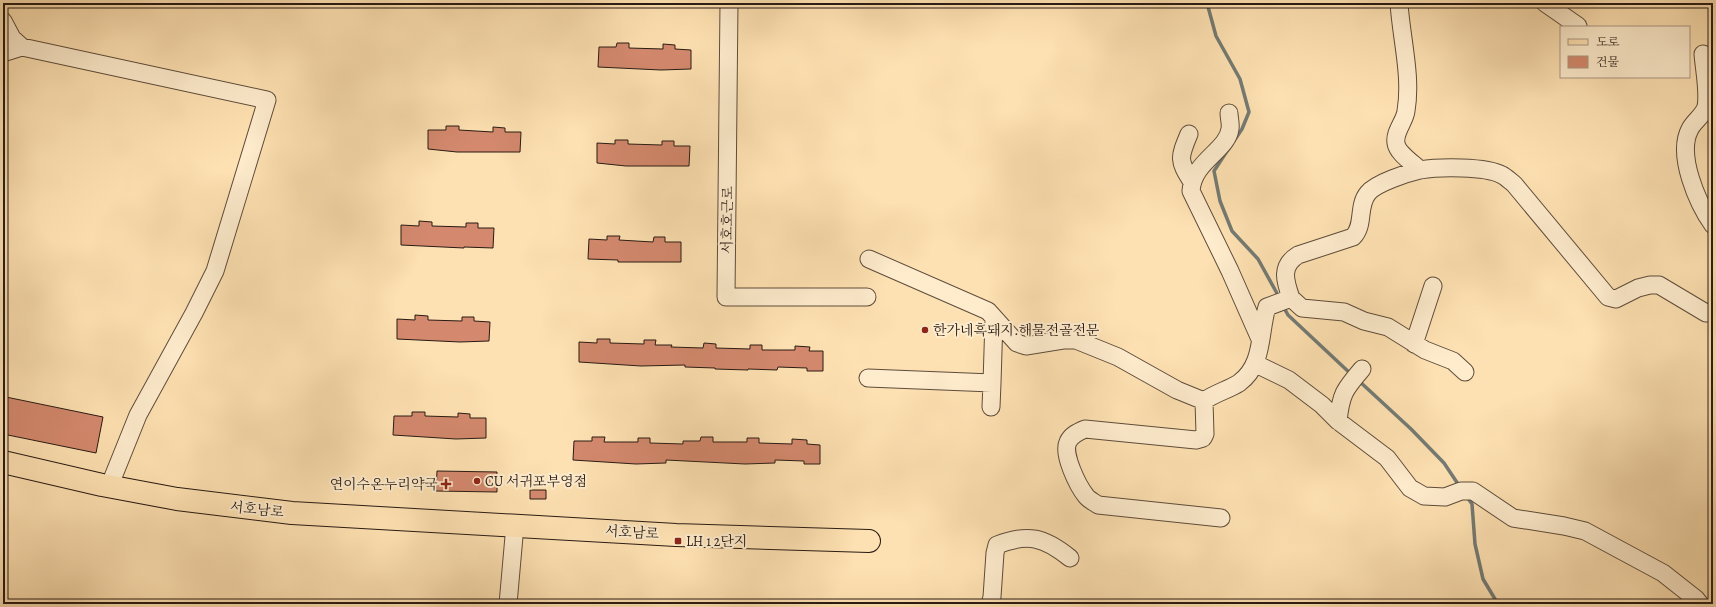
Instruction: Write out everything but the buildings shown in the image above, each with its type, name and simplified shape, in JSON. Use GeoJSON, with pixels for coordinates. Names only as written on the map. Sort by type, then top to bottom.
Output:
{"type":"FeatureCollection","features":[{"type":"Feature","properties":{"kind":"main road","name":"서호남로"},"geometry":{"type":"LineString","coordinates":[[3,462],[109,487],[176,499],[292,513],[676,535],[868,541]]}},
{"type":"Feature","properties":{"kind":"street","name":"서호호근로"},"geometry":{"type":"LineString","coordinates":[[729,3],[726,297],[867,297]]}},
{"type":"Feature","properties":{"kind":"street"},"geometry":{"type":"LineString","coordinates":[[1399,3],[1407,62],[1406,111],[1396,137],[1396,144],[1402,153],[1420,170]]}},
{"type":"Feature","properties":{"kind":"street"},"geometry":{"type":"LineString","coordinates":[[1545,3],[1578,26]]}},
{"type":"Feature","properties":{"kind":"street"},"geometry":{"type":"LineString","coordinates":[[3,21],[12,38],[22,48]]}},
{"type":"Feature","properties":{"kind":"street"},"geometry":{"type":"LineString","coordinates":[[3,53],[22,48],[267,100],[215,271],[194,313],[138,415],[109,487]]}},
{"type":"Feature","properties":{"kind":"street"},"geometry":{"type":"LineString","coordinates":[[1703,54],[1706,106],[1702,114],[1689,129],[1686,152],[1689,174],[1696,195],[1705,214],[1713,225]]}},
{"type":"Feature","properties":{"kind":"street"},"geometry":{"type":"LineString","coordinates":[[1229,113],[1230,129],[1228,137],[1195,174],[1191,191],[1230,271],[1260,341]]}},
{"type":"Feature","properties":{"kind":"street"},"geometry":{"type":"LineString","coordinates":[[1189,134],[1183,150],[1181,165],[1192,182]]}},
{"type":"Feature","properties":{"kind":"street"},"geometry":{"type":"LineString","coordinates":[[1284,301],[1286,268],[1290,260],[1298,255],[1353,237],[1358,232],[1363,200],[1368,192],[1377,185],[1420,170],[1464,169],[1487,170],[1502,175],[1514,184],[1608,297],[1612,299],[1620,298],[1638,288],[1650,285],[1659,285],[1706,313],[1713,312]]}},
{"type":"Feature","properties":{"kind":"street"},"geometry":{"type":"LineString","coordinates":[[869,259],[988,311],[1017,343],[1026,346],[1062,340],[1076,340],[1118,357],[1178,390],[1204,401]]}},
{"type":"Feature","properties":{"kind":"street"},"geometry":{"type":"LineString","coordinates":[[1414,344],[1433,286]]}},
{"type":"Feature","properties":{"kind":"street"},"geometry":{"type":"LineString","coordinates":[[1204,401],[1239,383],[1249,374],[1256,364],[1263,318],[1267,307],[1284,301],[1302,308],[1344,312],[1364,321],[1388,327],[1425,350],[1453,361],[1465,372]]}},
{"type":"Feature","properties":{"kind":"street"},"geometry":{"type":"LineString","coordinates":[[990,407],[994,319]]}},
{"type":"Feature","properties":{"kind":"street"},"geometry":{"type":"LineString","coordinates":[[1256,364],[1289,380],[1322,405],[1338,421],[1387,458],[1410,488],[1424,496],[1445,497],[1467,491],[1512,518],[1564,526],[1584,531],[1663,573],[1696,599],[1700,604]]}},
{"type":"Feature","properties":{"kind":"street"},"geometry":{"type":"LineString","coordinates":[[1338,421],[1340,400],[1356,376]]}},
{"type":"Feature","properties":{"kind":"street"},"geometry":{"type":"LineString","coordinates":[[868,378],[992,383]]}},
{"type":"Feature","properties":{"kind":"street"},"geometry":{"type":"LineString","coordinates":[[1204,401],[1205,434],[1203,438],[1196,440],[1085,429],[1071,436],[1067,442],[1067,458],[1085,495],[1098,505],[1221,518]]}},
{"type":"Feature","properties":{"kind":"street"},"geometry":{"type":"LineString","coordinates":[[508,604],[515,525]]}},
{"type":"Feature","properties":{"kind":"street"},"geometry":{"type":"LineString","coordinates":[[990,604],[992,598],[995,553],[997,545],[1016,538],[1038,539],[1053,545],[1070,558]]}},
{"type":"Feature","properties":{"kind":"waterway"},"geometry":{"type":"LineString","coordinates":[[1207,3],[1216,36],[1240,79],[1249,112],[1242,129],[1234,141]]}},
{"type":"Feature","properties":{"kind":"waterway"},"geometry":{"type":"LineString","coordinates":[[1229,148],[1214,171],[1220,201],[1232,231],[1258,259],[1279,297]]}},
{"type":"Feature","properties":{"kind":"waterway"},"geometry":{"type":"LineString","coordinates":[[1283,306],[1288,315],[1352,375]]}},
{"type":"Feature","properties":{"kind":"waterway"},"geometry":{"type":"LineString","coordinates":[[1358,380],[1411,429],[1444,463],[1460,487]]}},
{"type":"Feature","properties":{"kind":"waterway"},"geometry":{"type":"LineString","coordinates":[[1467,497],[1472,504],[1475,544],[1483,579],[1498,604]]}},
{"type":"Feature","properties":{"kind":"place","name":"한가네흑돼지.해물전골전문"},"geometry":{"type":"Point","coordinates":[925,330]}},
{"type":"Feature","properties":{"kind":"place","name":"CU 서귀포부영점"},"geometry":{"type":"Point","coordinates":[477,481]}},
{"type":"Feature","properties":{"kind":"place","name":"연이수온누리약국"},"geometry":{"type":"Point","coordinates":[446,484]}},
{"type":"Feature","properties":{"kind":"place","name":"LH 1 2단지"},"geometry":{"type":"Point","coordinates":[678,541]}}]}
